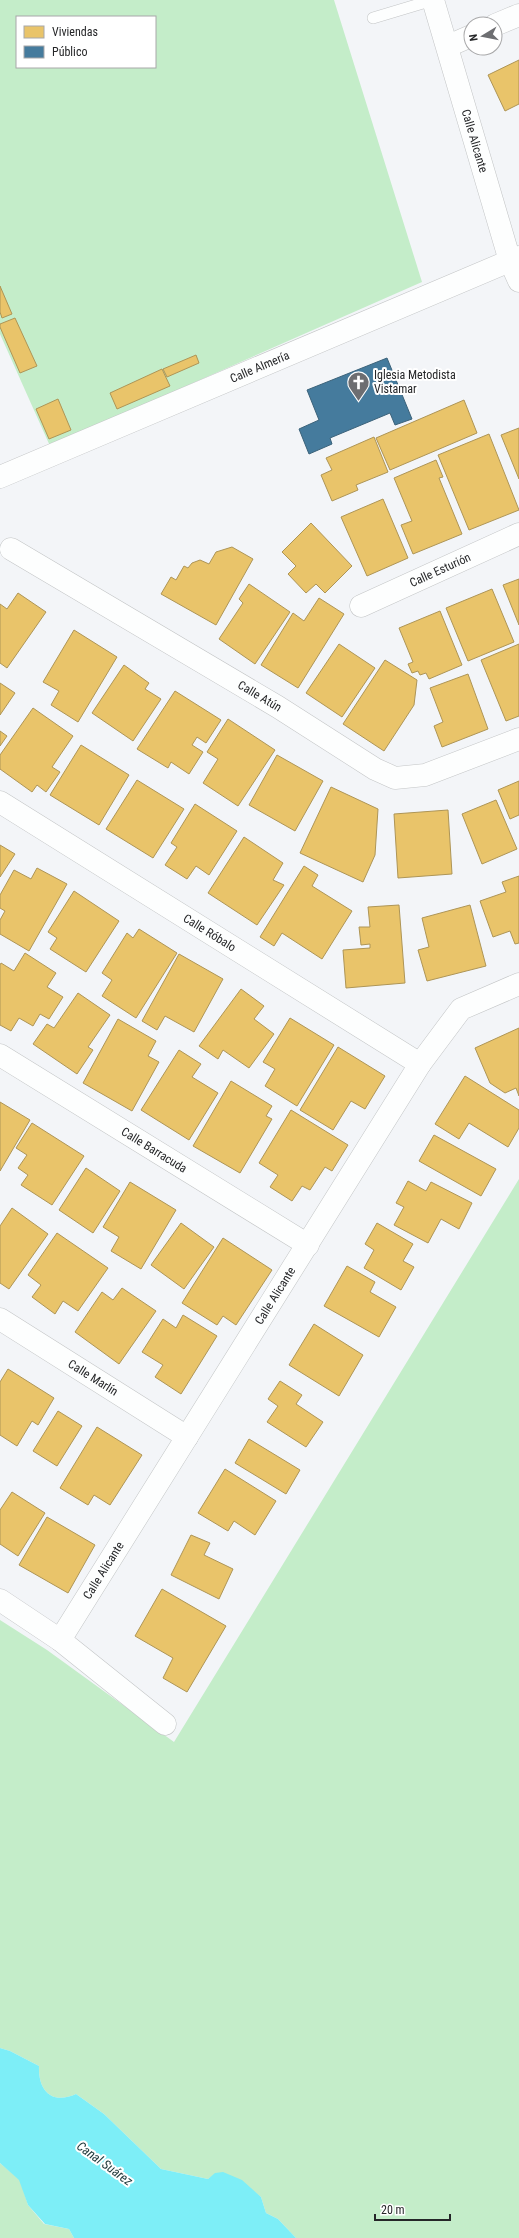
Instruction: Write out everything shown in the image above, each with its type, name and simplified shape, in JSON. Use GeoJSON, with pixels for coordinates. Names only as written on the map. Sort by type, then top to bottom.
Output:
{"type":"FeatureCollection","features":[{"type":"Feature","properties":{"kind":"street","name":"Calle Alicante"},"geometry":{"type":"LineString","coordinates":[[433,0],[515,259],[519,281]]}},
{"type":"Feature","properties":{"kind":"street"},"geometry":{"type":"LineString","coordinates":[[503,22],[519,15]]}},
{"type":"Feature","properties":{"kind":"street"},"geometry":{"type":"LineString","coordinates":[[448,46],[463,39]]}},
{"type":"Feature","properties":{"kind":"street","name":"Calle Almería"},"geometry":{"type":"LineString","coordinates":[[0,477],[515,259]]}},
{"type":"Feature","properties":{"kind":"street","name":"Calle Esturión"},"geometry":{"type":"LineString","coordinates":[[362,606],[519,534]]}},
{"type":"Feature","properties":{"kind":"street","name":"Calle Atún"},"geometry":{"type":"LineString","coordinates":[[12,549],[278,707],[375,769],[395,778],[425,776],[519,739]]}},
{"type":"Feature","properties":{"kind":"street","name":"Calle Róbalo"},"geometry":{"type":"LineString","coordinates":[[0,802],[420,1064]]}},
{"type":"Feature","properties":{"kind":"street","name":"Calle Alicante"},"geometry":{"type":"LineString","coordinates":[[60,1640],[420,1064],[461,1009],[519,984]]}},
{"type":"Feature","properties":{"kind":"street","name":"Calle Barracuda"},"geometry":{"type":"LineString","coordinates":[[0,1055],[308,1245]]}},
{"type":"Feature","properties":{"kind":"street","name":"Calle Marlín"},"geometry":{"type":"LineString","coordinates":[[0,1319],[187,1437]]}},
{"type":"Feature","properties":{"kind":"street"},"geometry":{"type":"LineString","coordinates":[[0,1600],[60,1640],[165,1724]]}},
{"type":"Feature","properties":{"kind":"lane"},"geometry":{"type":"LineString","coordinates":[[373,18],[433,0]]}},
{"type":"Feature","properties":{"kind":"green space"},"geometry":{"type":"Polygon","coordinates":[[[0,0],[334,0],[422,282],[50,446],[0,334],[0,0]]]}},
{"type":"Feature","properties":{"kind":"green space"},"geometry":{"type":"Polygon","coordinates":[[[519,1179],[519,2238],[296,2238],[278,2219],[266,2213],[261,2197],[252,2190],[215,2174],[208,2179],[161,2169],[104,2114],[76,2094],[60,2098],[53,2097],[48,2094],[41,2082],[39,2066],[10,2051],[0,2048],[0,1620],[47,1650],[174,1742],[519,1179]]]}},
{"type":"Feature","properties":{"kind":"green space"},"geometry":{"type":"Polygon","coordinates":[[[0,2163],[20,2180],[28,2205],[44,2224],[69,2229],[74,2238],[0,2238],[0,2163]]]}},
{"type":"Feature","properties":{"kind":"water","name":"Canal Suárez"},"geometry":{"type":"Polygon","coordinates":[[[0,2048],[10,2051],[39,2066],[41,2082],[48,2094],[53,2097],[60,2098],[76,2094],[104,2114],[161,2169],[208,2179],[215,2173],[223,2172],[242,2180],[261,2197],[266,2213],[278,2219],[296,2238],[74,2238],[69,2229],[45,2224],[28,2205],[19,2180],[0,2163],[0,2048]]]}},
{"type":"Feature","properties":{"kind":"building: Viviendas"},"geometry":{"type":"Polygon","coordinates":[[[519,60],[519,104],[505,111],[488,75],[519,60]]]}},
{"type":"Feature","properties":{"kind":"building: Viviendas"},"geometry":{"type":"Polygon","coordinates":[[[0,286],[12,314],[2,318],[0,312],[0,286]]]}},
{"type":"Feature","properties":{"kind":"building: Viviendas"},"geometry":{"type":"Polygon","coordinates":[[[15,318],[37,366],[20,373],[0,327],[0,324],[15,318]]]}},
{"type":"Feature","properties":{"kind":"building: Viviendas"},"geometry":{"type":"Polygon","coordinates":[[[196,355],[199,363],[167,377],[163,369],[196,355]]]}},
{"type":"Feature","properties":{"kind":"building: Viviendas"},"geometry":{"type":"Polygon","coordinates":[[[162,369],[170,386],[117,409],[110,393],[162,369]]]}},
{"type":"Feature","properties":{"kind":"building: Viviendas"},"geometry":{"type":"Polygon","coordinates":[[[58,399],[71,430],[49,439],[36,409],[58,399]]]}},
{"type":"Feature","properties":{"kind":"building: Viviendas"},"geometry":{"type":"Polygon","coordinates":[[[464,400],[477,433],[390,470],[376,438],[464,400]]]}},
{"type":"Feature","properties":{"kind":"building: Viviendas"},"geometry":{"type":"Polygon","coordinates":[[[519,428],[519,479],[501,435],[519,428]]]}},
{"type":"Feature","properties":{"kind":"building: Viviendas"},"geometry":{"type":"Polygon","coordinates":[[[489,434],[519,510],[469,530],[438,455],[489,434]]]}},
{"type":"Feature","properties":{"kind":"building: Viviendas"},"geometry":{"type":"Polygon","coordinates":[[[374,437],[388,472],[356,485],[358,490],[332,501],[321,475],[332,470],[326,458],[374,437]]]}},
{"type":"Feature","properties":{"kind":"building: Viviendas"},"geometry":{"type":"Polygon","coordinates":[[[436,460],[443,477],[439,478],[462,534],[413,554],[401,525],[412,521],[394,478],[436,460]]]}},
{"type":"Feature","properties":{"kind":"building: Viviendas"},"geometry":{"type":"Polygon","coordinates":[[[383,499],[408,558],[367,576],[341,517],[383,499]]]}},
{"type":"Feature","properties":{"kind":"building: Viviendas"},"geometry":{"type":"Polygon","coordinates":[[[311,523],[352,566],[325,593],[316,584],[306,593],[288,574],[296,566],[282,552],[311,523]]]}},
{"type":"Feature","properties":{"kind":"building: Viviendas"},"geometry":{"type":"Polygon","coordinates":[[[232,547],[253,559],[216,625],[161,594],[171,577],[176,580],[184,566],[188,568],[192,563],[200,560],[209,564],[216,552],[232,547]]]}},
{"type":"Feature","properties":{"kind":"building: Viviendas"},"geometry":{"type":"Polygon","coordinates":[[[519,579],[519,625],[503,585],[519,579]]]}},
{"type":"Feature","properties":{"kind":"building: Viviendas"},"geometry":{"type":"Polygon","coordinates":[[[249,584],[290,612],[255,664],[219,639],[243,603],[239,599],[249,584]]]}},
{"type":"Feature","properties":{"kind":"building: Viviendas"},"geometry":{"type":"Polygon","coordinates":[[[492,589],[514,642],[468,661],[446,608],[492,589]]]}},
{"type":"Feature","properties":{"kind":"building: Viviendas"},"geometry":{"type":"Polygon","coordinates":[[[18,593],[46,612],[7,668],[0,663],[0,604],[7,609],[18,593]]]}},
{"type":"Feature","properties":{"kind":"building: Viviendas"},"geometry":{"type":"Polygon","coordinates":[[[319,598],[344,614],[298,688],[261,665],[293,613],[304,621],[319,598]]]}},
{"type":"Feature","properties":{"kind":"building: Viviendas"},"geometry":{"type":"Polygon","coordinates":[[[440,611],[462,665],[429,679],[426,673],[420,675],[418,671],[412,673],[408,664],[413,662],[399,628],[440,611]]]}},
{"type":"Feature","properties":{"kind":"building: Viviendas"},"geometry":{"type":"Polygon","coordinates":[[[74,630],[117,657],[78,722],[51,705],[59,691],[43,682],[74,630]]]}},
{"type":"Feature","properties":{"kind":"building: Viviendas"},"geometry":{"type":"Polygon","coordinates":[[[339,644],[375,668],[342,717],[306,693],[339,644]]]}},
{"type":"Feature","properties":{"kind":"building: Viviendas"},"geometry":{"type":"Polygon","coordinates":[[[519,644],[519,716],[506,721],[481,660],[519,644]]]}},
{"type":"Feature","properties":{"kind":"building: Viviendas"},"geometry":{"type":"Polygon","coordinates":[[[385,660],[417,680],[414,705],[384,751],[343,724],[385,660]]]}},
{"type":"Feature","properties":{"kind":"building: Viviendas"},"geometry":{"type":"Polygon","coordinates":[[[124,665],[149,683],[145,689],[161,699],[133,741],[92,713],[124,665]]]}},
{"type":"Feature","properties":{"kind":"building: Viviendas"},"geometry":{"type":"Polygon","coordinates":[[[468,674],[488,729],[442,747],[434,726],[443,722],[430,688],[468,674]]]}},
{"type":"Feature","properties":{"kind":"building: Viviendas"},"geometry":{"type":"Polygon","coordinates":[[[0,683],[15,693],[0,715],[0,683]]]}},
{"type":"Feature","properties":{"kind":"building: Viviendas"},"geometry":{"type":"Polygon","coordinates":[[[175,691],[221,720],[206,743],[197,737],[192,745],[203,752],[189,774],[171,762],[168,768],[137,749],[175,691]]]}},
{"type":"Feature","properties":{"kind":"building: Viviendas"},"geometry":{"type":"Polygon","coordinates":[[[33,708],[73,736],[52,767],[60,772],[46,792],[37,785],[32,792],[0,769],[0,755],[33,708]]]}},
{"type":"Feature","properties":{"kind":"building: Viviendas"},"geometry":{"type":"Polygon","coordinates":[[[228,719],[275,750],[238,806],[203,783],[218,759],[207,752],[228,719]]]}},
{"type":"Feature","properties":{"kind":"building: Viviendas"},"geometry":{"type":"Polygon","coordinates":[[[0,731],[7,736],[0,746],[0,731]]]}},
{"type":"Feature","properties":{"kind":"building: Viviendas"},"geometry":{"type":"Polygon","coordinates":[[[81,745],[129,775],[99,825],[50,795],[81,745]]]}},
{"type":"Feature","properties":{"kind":"building: Viviendas"},"geometry":{"type":"Polygon","coordinates":[[[277,755],[323,781],[295,831],[249,805],[277,755]]]}},
{"type":"Feature","properties":{"kind":"building: Viviendas"},"geometry":{"type":"Polygon","coordinates":[[[137,780],[184,809],[153,858],[106,829],[137,780]]]}},
{"type":"Feature","properties":{"kind":"building: Viviendas"},"geometry":{"type":"Polygon","coordinates":[[[519,781],[519,815],[510,819],[498,790],[519,781]]]}},
{"type":"Feature","properties":{"kind":"building: Viviendas"},"geometry":{"type":"Polygon","coordinates":[[[331,787],[378,809],[375,855],[363,882],[300,853],[331,787]]]}},
{"type":"Feature","properties":{"kind":"building: Viviendas"},"geometry":{"type":"Polygon","coordinates":[[[496,800],[517,849],[482,864],[462,814],[496,800]]]}},
{"type":"Feature","properties":{"kind":"building: Viviendas"},"geometry":{"type":"Polygon","coordinates":[[[195,804],[237,831],[209,875],[196,866],[187,879],[165,865],[177,847],[171,843],[195,804]]]}},
{"type":"Feature","properties":{"kind":"building: Viviendas"},"geometry":{"type":"Polygon","coordinates":[[[448,810],[452,874],[398,878],[394,814],[448,810]]]}},
{"type":"Feature","properties":{"kind":"building: Viviendas"},"geometry":{"type":"Polygon","coordinates":[[[244,837],[283,863],[273,880],[284,885],[257,925],[208,893],[244,837]]]}},
{"type":"Feature","properties":{"kind":"building: Viviendas"},"geometry":{"type":"Polygon","coordinates":[[[0,845],[15,854],[0,877],[0,845]]]}},
{"type":"Feature","properties":{"kind":"building: Viviendas"},"geometry":{"type":"Polygon","coordinates":[[[304,866],[318,875],[312,886],[352,911],[322,959],[282,933],[274,946],[260,937],[304,866]]]}},
{"type":"Feature","properties":{"kind":"building: Viviendas"},"geometry":{"type":"Polygon","coordinates":[[[37,868],[67,884],[29,951],[0,934],[0,920],[5,911],[0,908],[0,895],[14,870],[31,879],[37,868]]]}},
{"type":"Feature","properties":{"kind":"building: Viviendas"},"geometry":{"type":"Polygon","coordinates":[[[519,876],[519,943],[515,944],[510,931],[493,937],[480,901],[506,892],[502,882],[519,876]]]}},
{"type":"Feature","properties":{"kind":"building: Viviendas"},"geometry":{"type":"Polygon","coordinates":[[[74,891],[119,921],[86,972],[50,949],[57,938],[48,932],[74,891]]]}},
{"type":"Feature","properties":{"kind":"building: Viviendas"},"geometry":{"type":"Polygon","coordinates":[[[399,905],[405,983],[346,988],[343,950],[370,948],[370,944],[361,945],[359,927],[370,927],[368,907],[399,905]]]}},
{"type":"Feature","properties":{"kind":"building: Viviendas"},"geometry":{"type":"Polygon","coordinates":[[[470,905],[486,966],[427,981],[418,950],[429,947],[422,918],[470,905]]]}},
{"type":"Feature","properties":{"kind":"building: Viviendas"},"geometry":{"type":"Polygon","coordinates":[[[139,929],[177,953],[136,1018],[102,996],[112,980],[102,973],[127,933],[133,938],[139,929]]]}},
{"type":"Feature","properties":{"kind":"building: Viviendas"},"geometry":{"type":"Polygon","coordinates":[[[25,953],[56,973],[47,987],[63,997],[49,1019],[40,1014],[33,1026],[19,1018],[11,1031],[0,1025],[0,965],[1,963],[14,971],[25,953]]]}},
{"type":"Feature","properties":{"kind":"building: Viviendas"},"geometry":{"type":"Polygon","coordinates":[[[179,954],[223,979],[194,1032],[165,1016],[157,1030],[142,1021],[179,954]]]}},
{"type":"Feature","properties":{"kind":"building: Viviendas"},"geometry":{"type":"Polygon","coordinates":[[[241,989],[264,1006],[254,1019],[274,1034],[249,1068],[223,1050],[218,1059],[199,1046],[241,989]]]}},
{"type":"Feature","properties":{"kind":"building: Viviendas"},"geometry":{"type":"Polygon","coordinates":[[[78,993],[110,1015],[88,1047],[93,1050],[77,1074],[33,1044],[47,1024],[54,1028],[78,993]]]}},
{"type":"Feature","properties":{"kind":"building: Viviendas"},"geometry":{"type":"Polygon","coordinates":[[[290,1018],[334,1045],[297,1106],[265,1086],[275,1069],[263,1062],[290,1018]]]}},
{"type":"Feature","properties":{"kind":"building: Viviendas"},"geometry":{"type":"Polygon","coordinates":[[[118,1019],[156,1041],[148,1056],[159,1062],[132,1111],[83,1083],[118,1019]]]}},
{"type":"Feature","properties":{"kind":"building: Viviendas"},"geometry":{"type":"Polygon","coordinates":[[[519,1028],[519,1096],[516,1088],[505,1093],[490,1083],[475,1048],[519,1028]]]}},
{"type":"Feature","properties":{"kind":"building: Viviendas"},"geometry":{"type":"Polygon","coordinates":[[[338,1047],[385,1076],[365,1109],[351,1101],[333,1130],[300,1110],[338,1047]]]}},
{"type":"Feature","properties":{"kind":"building: Viviendas"},"geometry":{"type":"Polygon","coordinates":[[[179,1050],[201,1064],[192,1077],[218,1093],[189,1140],[141,1110],[179,1050]]]}},
{"type":"Feature","properties":{"kind":"building: Viviendas"},"geometry":{"type":"Polygon","coordinates":[[[465,1076],[519,1110],[519,1128],[508,1147],[469,1123],[459,1139],[435,1124],[465,1076]]]}},
{"type":"Feature","properties":{"kind":"building: Viviendas"},"geometry":{"type":"Polygon","coordinates":[[[231,1081],[272,1106],[266,1116],[272,1119],[240,1173],[193,1146],[231,1081]]]}},
{"type":"Feature","properties":{"kind":"building: Viviendas"},"geometry":{"type":"Polygon","coordinates":[[[0,1102],[30,1120],[0,1171],[0,1102]]]}},
{"type":"Feature","properties":{"kind":"building: Viviendas"},"geometry":{"type":"Polygon","coordinates":[[[291,1110],[348,1145],[332,1171],[325,1167],[310,1190],[302,1186],[292,1201],[270,1187],[278,1175],[259,1163],[291,1110]]]}},
{"type":"Feature","properties":{"kind":"building: Viviendas"},"geometry":{"type":"Polygon","coordinates":[[[32,1123],[84,1156],[52,1205],[21,1185],[28,1175],[18,1168],[27,1155],[16,1148],[32,1123]]]}},
{"type":"Feature","properties":{"kind":"building: Viviendas"},"geometry":{"type":"Polygon","coordinates":[[[434,1135],[496,1169],[481,1196],[419,1161],[434,1135]]]}},
{"type":"Feature","properties":{"kind":"building: Viviendas"},"geometry":{"type":"Polygon","coordinates":[[[86,1168],[120,1191],[93,1233],[59,1210],[86,1168]]]}},
{"type":"Feature","properties":{"kind":"building: Viviendas"},"geometry":{"type":"Polygon","coordinates":[[[408,1181],[426,1191],[431,1182],[472,1203],[459,1229],[441,1219],[428,1243],[394,1225],[404,1207],[396,1203],[408,1181]]]}},
{"type":"Feature","properties":{"kind":"building: Viviendas"},"geometry":{"type":"Polygon","coordinates":[[[130,1182],[176,1210],[141,1269],[111,1251],[119,1237],[103,1227],[130,1182]]]}},
{"type":"Feature","properties":{"kind":"building: Viviendas"},"geometry":{"type":"Polygon","coordinates":[[[12,1208],[48,1234],[9,1289],[0,1283],[0,1226],[12,1208]]]}},
{"type":"Feature","properties":{"kind":"building: Viviendas"},"geometry":{"type":"Polygon","coordinates":[[[181,1223],[214,1247],[184,1289],[151,1265],[181,1223]]]}},
{"type":"Feature","properties":{"kind":"building: Viviendas"},"geometry":{"type":"Polygon","coordinates":[[[377,1223],[413,1244],[403,1261],[414,1267],[401,1290],[364,1268],[374,1250],[365,1244],[377,1223]]]}},
{"type":"Feature","properties":{"kind":"building: Viviendas"},"geometry":{"type":"Polygon","coordinates":[[[57,1233],[108,1268],[78,1311],[63,1301],[55,1314],[32,1297],[41,1285],[28,1275],[57,1233]]]}},
{"type":"Feature","properties":{"kind":"building: Viviendas"},"geometry":{"type":"Polygon","coordinates":[[[223,1238],[272,1270],[236,1325],[223,1316],[217,1325],[182,1303],[223,1238]]]}},
{"type":"Feature","properties":{"kind":"building: Viviendas"},"geometry":{"type":"Polygon","coordinates":[[[347,1266],[375,1282],[370,1292],[396,1307],[379,1337],[324,1306],[347,1266]]]}},
{"type":"Feature","properties":{"kind":"building: Viviendas"},"geometry":{"type":"Polygon","coordinates":[[[122,1288],[156,1311],[119,1364],[75,1332],[102,1292],[113,1300],[122,1288]]]}},
{"type":"Feature","properties":{"kind":"building: Viviendas"},"geometry":{"type":"Polygon","coordinates":[[[183,1315],[217,1336],[181,1394],[155,1377],[163,1365],[142,1352],[163,1319],[176,1328],[183,1315]]]}},
{"type":"Feature","properties":{"kind":"building: Viviendas"},"geometry":{"type":"Polygon","coordinates":[[[314,1324],[363,1355],[339,1396],[289,1365],[314,1324]]]}},
{"type":"Feature","properties":{"kind":"building: Viviendas"},"geometry":{"type":"Polygon","coordinates":[[[8,1369],[54,1398],[38,1425],[32,1421],[17,1446],[0,1435],[0,1382],[8,1369]]]}},
{"type":"Feature","properties":{"kind":"building: Viviendas"},"geometry":{"type":"Polygon","coordinates":[[[280,1381],[302,1395],[296,1404],[323,1422],[306,1447],[267,1422],[278,1406],[268,1399],[280,1381]]]}},
{"type":"Feature","properties":{"kind":"building: Viviendas"},"geometry":{"type":"Polygon","coordinates":[[[58,1411],[82,1426],[57,1466],[33,1451],[58,1411]]]}},
{"type":"Feature","properties":{"kind":"building: Viviendas"},"geometry":{"type":"Polygon","coordinates":[[[97,1427],[142,1455],[110,1505],[94,1495],[88,1505],[60,1488],[97,1427]]]}},
{"type":"Feature","properties":{"kind":"building: Viviendas"},"geometry":{"type":"Polygon","coordinates":[[[249,1439],[300,1470],[286,1494],[235,1463],[249,1439]]]}},
{"type":"Feature","properties":{"kind":"building: Viviendas"},"geometry":{"type":"Polygon","coordinates":[[[225,1469],[276,1501],[255,1535],[234,1521],[228,1531],[198,1513],[225,1469]]]}},
{"type":"Feature","properties":{"kind":"building: Viviendas"},"geometry":{"type":"Polygon","coordinates":[[[12,1492],[45,1513],[18,1556],[0,1544],[0,1510],[12,1492]]]}},
{"type":"Feature","properties":{"kind":"building: Viviendas"},"geometry":{"type":"Polygon","coordinates":[[[47,1517],[95,1545],[68,1593],[19,1565],[47,1517]]]}},
{"type":"Feature","properties":{"kind":"building: Viviendas"},"geometry":{"type":"Polygon","coordinates":[[[191,1535],[210,1543],[204,1555],[233,1569],[219,1599],[171,1575],[191,1535]]]}},
{"type":"Feature","properties":{"kind":"building: Viviendas"},"geometry":{"type":"Polygon","coordinates":[[[162,1589],[226,1626],[187,1692],[163,1678],[173,1658],[135,1636],[162,1589]]]}},
{"type":"Feature","properties":{"kind":"building: Público","name":"Iglesia Metodista Vistamar"},"geometry":{"type":"Polygon","coordinates":[[[387,358],[412,419],[395,425],[390,413],[330,438],[332,444],[309,454],[299,429],[319,420],[307,390],[387,358]]]}},
{"type":"Feature","properties":{"kind":"place","name":"Iglesia Metodista Vistamar"},"geometry":{"type":"Point","coordinates":[358,402]}}]}
